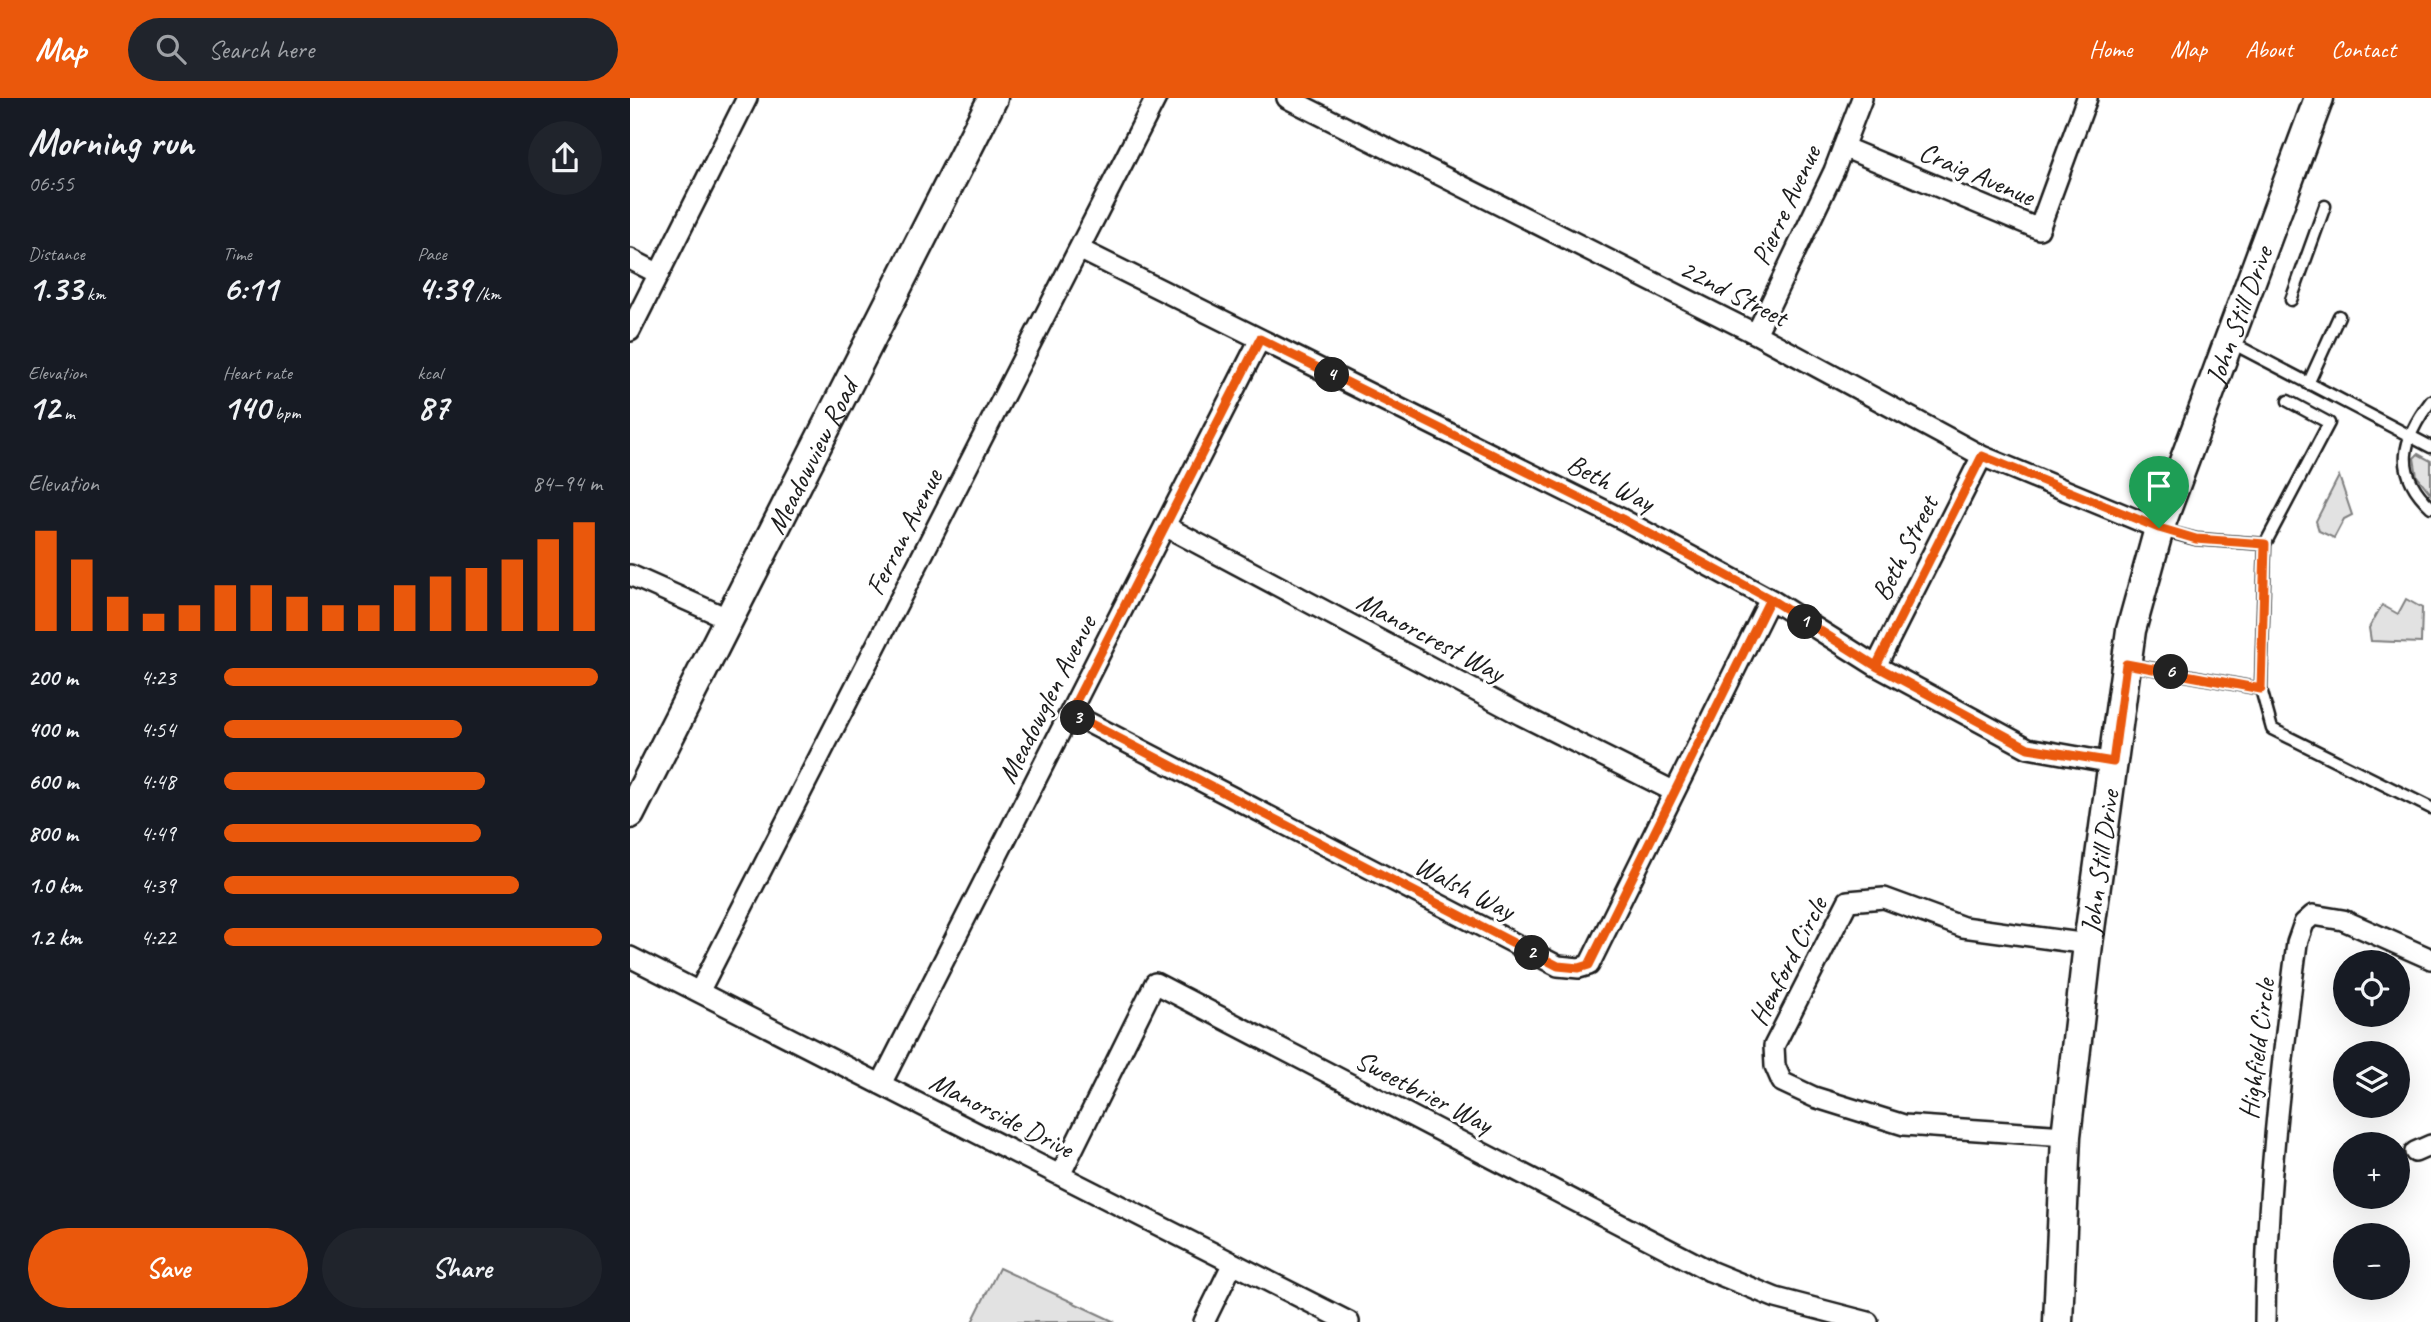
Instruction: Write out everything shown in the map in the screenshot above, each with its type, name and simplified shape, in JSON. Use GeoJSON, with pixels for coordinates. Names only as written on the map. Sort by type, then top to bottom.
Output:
{"type":"FeatureCollection","features":[{"type":"Feature","properties":{"kind":"street"},"geometry":{"type":"LineString","coordinates":[[630,331],[747,98]]}},
{"type":"Feature","properties":{"kind":"street","name":"Meadowview Road"},"geometry":{"type":"LineString","coordinates":[[630,814],[993,98]]}},
{"type":"Feature","properties":{"kind":"street","name":"Ferran Avenue"},"geometry":{"type":"LineString","coordinates":[[699,992],[1156,98]]}},
{"type":"Feature","properties":{"kind":"street","name":"22nd Street"},"geometry":{"type":"LineString","coordinates":[[1287,98],[1756,334],[1982,456],[2159,528]]}},
{"type":"Feature","properties":{"kind":"street","name":"Pierre Avenue"},"geometry":{"type":"LineString","coordinates":[[1756,334],[1843,147],[1862,98]]}},
{"type":"Feature","properties":{"kind":"street","name":"Craig Avenue"},"geometry":{"type":"LineString","coordinates":[[1843,147],[2039,229],[2087,98]]}},
{"type":"Feature","properties":{"kind":"street","name":"John Still Drive"},"geometry":{"type":"LineString","coordinates":[[2058,1322],[2066,1136],[2088,944],[2126,664],[2138,598],[2159,528],[2319,98]]}},
{"type":"Feature","properties":{"kind":"street","name":"Beth Way"},"geometry":{"type":"LineString","coordinates":[[1079,249],[1622,519],[1770,599],[1876,666],[2028,748],[2113,762]]}},
{"type":"Feature","properties":{"kind":"street"},"geometry":{"type":"LineString","coordinates":[[630,259],[659,274]]}},
{"type":"Feature","properties":{"kind":"street","name":"Meadowglen Avenue"},"geometry":{"type":"LineString","coordinates":[[881,1084],[1260,339]]}},
{"type":"Feature","properties":{"kind":"street","name":"Beth Street"},"geometry":{"type":"LineString","coordinates":[[1876,666],[1982,456]]}},
{"type":"Feature","properties":{"kind":"street","name":"Manorcrest Way"},"geometry":{"type":"LineString","coordinates":[[1165,526],[1521,715],[1673,791]]}},
{"type":"Feature","properties":{"kind":"street"},"geometry":{"type":"LineString","coordinates":[[630,575],[729,619]]}},
{"type":"Feature","properties":{"kind":"street","name":"Walsh Way"},"geometry":{"type":"LineString","coordinates":[[1070,713],[1558,966],[1579,968],[1589,965],[1770,599]]}},
{"type":"Feature","properties":{"kind":"street","name":"Hemford Circle"},"geometry":{"type":"LineString","coordinates":[[2066,1136],[1905,1125],[1873,1116],[1814,1097],[1782,1082],[1774,1066],[1774,1046],[1848,901],[1884,898],[1963,927],[2088,944]]}},
{"type":"Feature","properties":{"kind":"street","name":"Highfield Circle"},"geometry":{"type":"LineString","coordinates":[[2265,1322],[2266,1256],[2277,1104],[2297,943],[2304,923],[2313,915],[2343,920],[2431,959]]}},
{"type":"Feature","properties":{"kind":"street","name":"Manorside Drive"},"geometry":{"type":"LineString","coordinates":[[630,957],[1349,1322]]}},
{"type":"Feature","properties":{"kind":"street","name":"Sweetbrier Way"},"geometry":{"type":"LineString","coordinates":[[1059,1175],[1155,983],[1710,1271],[1776,1298],[1868,1322]]}},
{"type":"Feature","properties":{"kind":"street"},"geometry":{"type":"LineString","coordinates":[[1204,1322],[1233,1263]]}},
{"type":"Feature","properties":{"kind":"lane"},"geometry":{"type":"LineString","coordinates":[[2291,300],[2325,206]]}},
{"type":"Feature","properties":{"kind":"lane"},"geometry":{"type":"LineString","coordinates":[[2308,384],[2339,316]]}},
{"type":"Feature","properties":{"kind":"lane"},"geometry":{"type":"LineString","coordinates":[[2228,342],[2431,447]]}},
{"type":"Feature","properties":{"kind":"lane"},"geometry":{"type":"LineString","coordinates":[[2288,401],[2329,423],[2265,544],[2261,689],[2272,729],[2431,808]]}},
{"type":"Feature","properties":{"kind":"lane"},"geometry":{"type":"LineString","coordinates":[[2431,401],[2410,436],[2405,464],[2413,489],[2431,507]]}},
{"type":"Feature","properties":{"kind":"lane"},"geometry":{"type":"LineString","coordinates":[[2159,528],[2196,539],[2265,544]]}},
{"type":"Feature","properties":{"kind":"lane"},"geometry":{"type":"LineString","coordinates":[[2126,664],[2261,689]]}},
{"type":"Feature","properties":{"kind":"shaded area"},"geometry":{"type":"Polygon","coordinates":[[[2418,454],[2431,461],[2431,494],[2417,476],[2414,458],[2418,454]]]}},
{"type":"Feature","properties":{"kind":"shaded area"},"geometry":{"type":"Polygon","coordinates":[[[2339,476],[2352,515],[2344,519],[2334,538],[2319,531],[2316,521],[2339,476]]]}},
{"type":"Feature","properties":{"kind":"shaded area"},"geometry":{"type":"Polygon","coordinates":[[[2406,599],[2422,608],[2421,643],[2371,641],[2369,628],[2382,605],[2398,614],[2406,599]]]}},
{"type":"Feature","properties":{"kind":"shaded area"},"geometry":{"type":"Polygon","coordinates":[[[999,1268],[1115,1322],[972,1322],[999,1268]]]}},
{"type":"Feature","properties":{"kind":"route"},"geometry":{"type":"LineString","coordinates":[[2159,528],[1982,456],[1876,666],[1770,599],[1589,965],[1579,968],[1558,966],[1070,713],[1260,339],[1622,519],[1770,599],[1815,629],[1876,666],[2028,748],[2061,756],[2113,762],[2126,664],[2261,689],[2265,544],[2196,539],[2159,528]]}}]}
